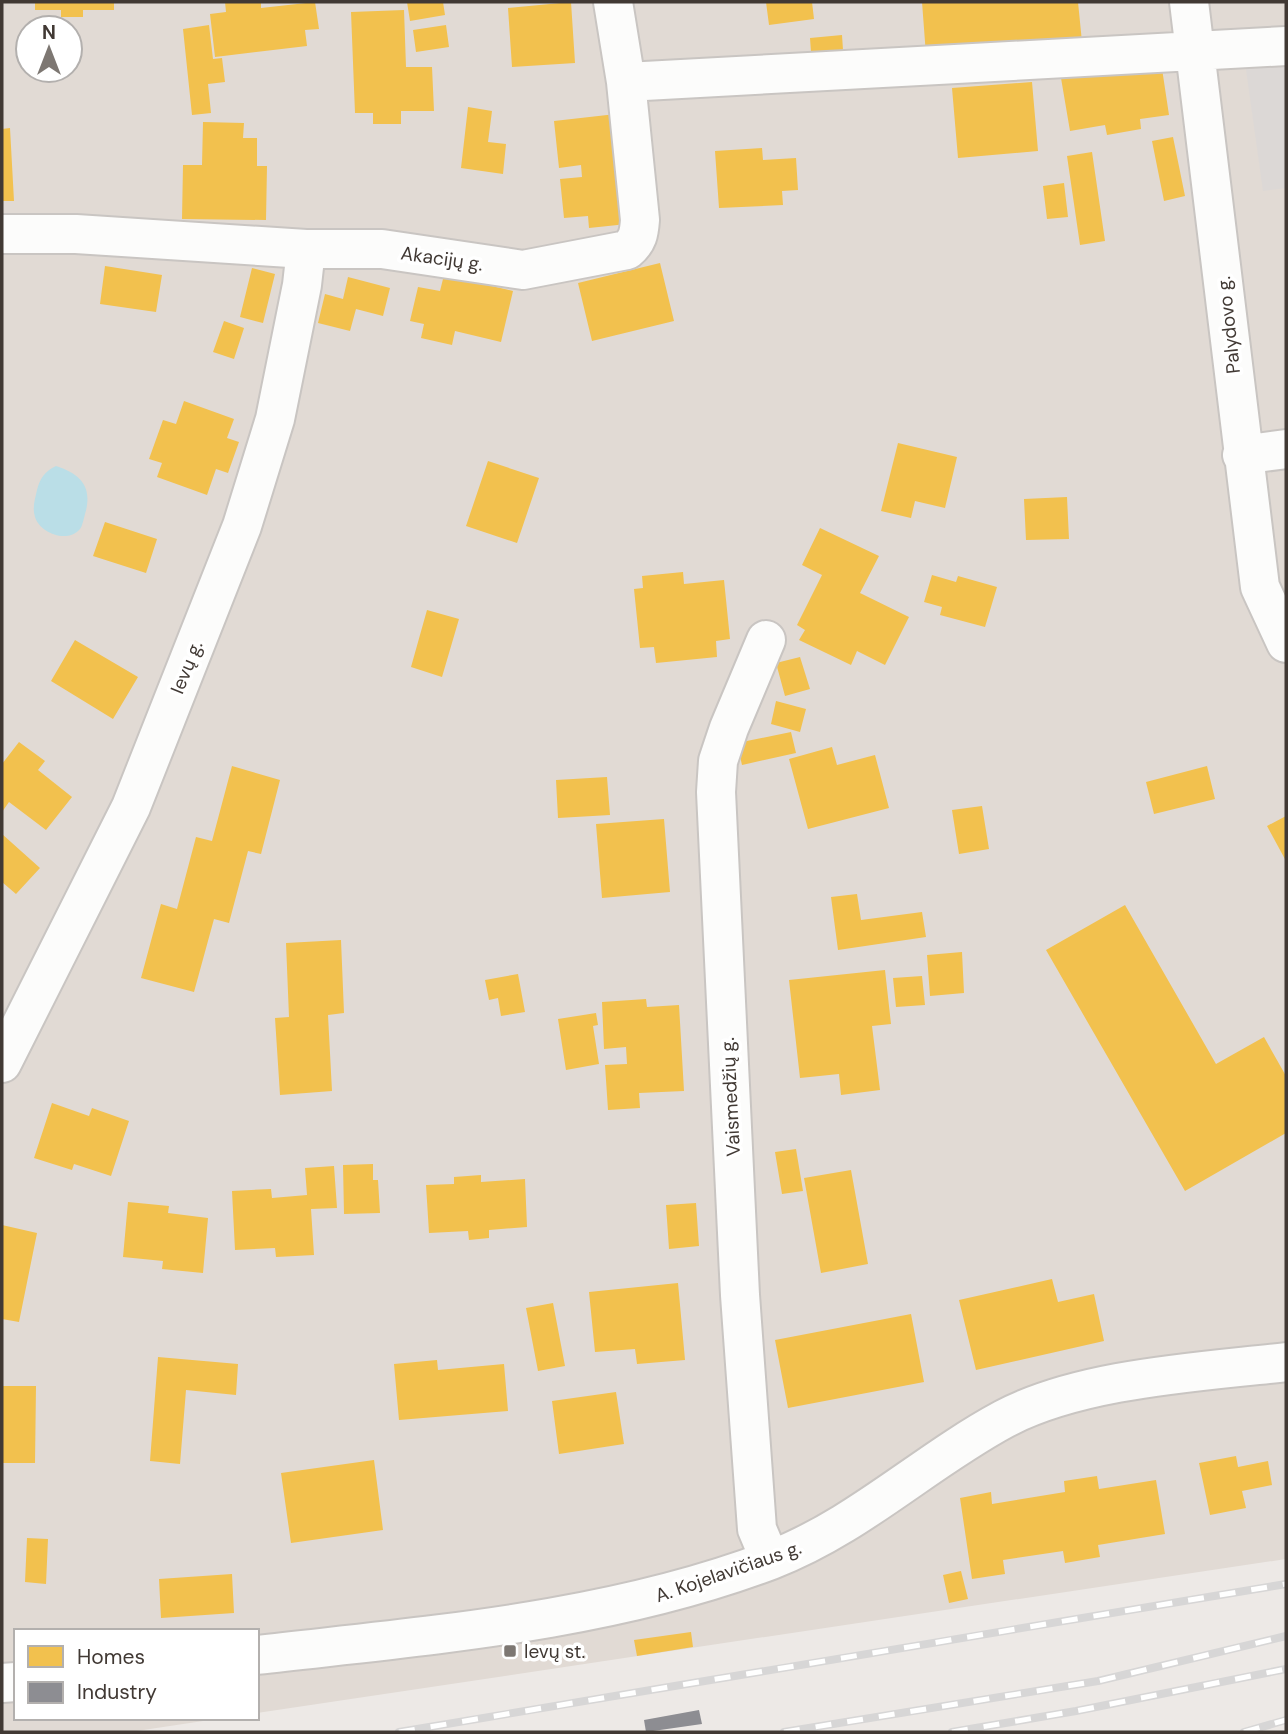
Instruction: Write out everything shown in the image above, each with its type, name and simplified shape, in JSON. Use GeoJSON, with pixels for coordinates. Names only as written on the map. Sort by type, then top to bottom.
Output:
{"type":"FeatureCollection","features":[{"type":"Feature","properties":{"kind":"street","name":"Akacijų g."},"geometry":{"type":"LineString","coordinates":[[2,234],[76,234],[306,249],[382,249],[523,270],[627,250],[634,244],[639,233],[640,220],[626,82],[614,2]]}},
{"type":"Feature","properties":{"kind":"street","name":"Palydovo g."},"geometry":{"type":"LineString","coordinates":[[1189,2],[1260,587],[1286,643]]}},
{"type":"Feature","properties":{"kind":"street"},"geometry":{"type":"LineString","coordinates":[[626,82],[1286,46]]}},
{"type":"Feature","properties":{"kind":"street","name":"Ievų g."},"geometry":{"type":"LineString","coordinates":[[2,1063],[131,807],[242,526],[275,419],[302,285],[306,249]]}},
{"type":"Feature","properties":{"kind":"street"},"geometry":{"type":"LineString","coordinates":[[1242,455],[1286,449]]}},
{"type":"Feature","properties":{"kind":"street","name":"Vaismedžių g."},"geometry":{"type":"LineString","coordinates":[[766,640],[718,761],[716,792],[741,1309],[757,1529],[770,1560]]}},
{"type":"Feature","properties":{"kind":"street","name":"A. Kojelavičiaus g."},"geometry":{"type":"LineString","coordinates":[[259,1655],[570,1616],[671,1592],[770,1560],[815,1541],[965,1442],[1006,1418],[1042,1402],[1089,1390],[1178,1374],[1286,1362]]}},
{"type":"Feature","properties":{"kind":"shaded area"},"geometry":{"type":"Polygon","coordinates":[[[2,2],[1286,2],[1286,1559],[259,1713],[259,1629],[14,1629],[14,1720],[210,1720],[130,1732],[2,1732],[2,2]]]}},
{"type":"Feature","properties":{"kind":"shaded area"},"geometry":{"type":"Polygon","coordinates":[[[1286,46],[1286,188],[1263,191],[1243,48],[1286,46]]]}},
{"type":"Feature","properties":{"kind":"water"},"geometry":{"type":"Polygon","coordinates":[[[56,466],[72,473],[86,489],[87,505],[81,528],[68,536],[48,532],[38,523],[34,514],[40,482],[46,473],[56,466]]]}},
{"type":"Feature","properties":{"kind":"building: Homes"},"geometry":{"type":"Polygon","coordinates":[[[35,2],[114,2],[114,10],[83,10],[83,14],[61,14],[61,10],[35,10],[35,2]]]}},
{"type":"Feature","properties":{"kind":"building: Homes"},"geometry":{"type":"Polygon","coordinates":[[[225,2],[261,2],[261,8],[315,2],[319,29],[305,30],[307,46],[215,57],[210,14],[226,12],[225,2]]]}},
{"type":"Feature","properties":{"kind":"building: Homes"},"geometry":{"type":"Polygon","coordinates":[[[407,2],[443,2],[445,15],[410,21],[407,2]]]}},
{"type":"Feature","properties":{"kind":"building: Homes"},"geometry":{"type":"Polygon","coordinates":[[[571,2],[575,63],[512,67],[508,8],[571,2]]]}},
{"type":"Feature","properties":{"kind":"building: Homes"},"geometry":{"type":"Polygon","coordinates":[[[766,2],[812,2],[814,19],[769,25],[766,2]]]}},
{"type":"Feature","properties":{"kind":"building: Homes"},"geometry":{"type":"Polygon","coordinates":[[[922,2],[1078,2],[1082,42],[926,55],[922,2]]]}},
{"type":"Feature","properties":{"kind":"building: Homes"},"geometry":{"type":"Polygon","coordinates":[[[404,10],[406,67],[432,67],[434,111],[401,111],[401,124],[373,124],[373,113],[355,113],[351,12],[404,10]]]}},
{"type":"Feature","properties":{"kind":"building: Homes"},"geometry":{"type":"Polygon","coordinates":[[[209,25],[213,59],[222,58],[225,82],[208,84],[211,113],[192,115],[183,29],[209,25]]]}},
{"type":"Feature","properties":{"kind":"building: Homes"},"geometry":{"type":"Polygon","coordinates":[[[446,25],[449,47],[416,52],[413,30],[446,25]]]}},
{"type":"Feature","properties":{"kind":"building: Homes"},"geometry":{"type":"Polygon","coordinates":[[[842,35],[843,50],[811,52],[810,38],[842,35]]]}},
{"type":"Feature","properties":{"kind":"building: Homes"},"geometry":{"type":"Polygon","coordinates":[[[1161,62],[1169,115],[1140,119],[1141,129],[1107,135],[1105,125],[1070,131],[1061,78],[1161,62]]]}},
{"type":"Feature","properties":{"kind":"building: Homes"},"geometry":{"type":"Polygon","coordinates":[[[1032,82],[1038,151],[958,158],[952,88],[1032,82]]]}},
{"type":"Feature","properties":{"kind":"building: Homes"},"geometry":{"type":"Polygon","coordinates":[[[468,107],[492,111],[488,142],[506,144],[503,174],[461,168],[468,107]]]}},
{"type":"Feature","properties":{"kind":"building: Homes"},"geometry":{"type":"Polygon","coordinates":[[[616,114],[627,224],[589,228],[588,216],[564,218],[560,179],[582,177],[581,165],[559,168],[554,121],[616,114]]]}},
{"type":"Feature","properties":{"kind":"building: Homes"},"geometry":{"type":"Polygon","coordinates":[[[203,122],[244,123],[243,138],[257,138],[257,166],[267,166],[266,220],[182,219],[183,165],[202,165],[203,122]]]}},
{"type":"Feature","properties":{"kind":"building: Homes"},"geometry":{"type":"Polygon","coordinates":[[[10,128],[14,201],[2,201],[2,129],[10,128]]]}},
{"type":"Feature","properties":{"kind":"building: Homes"},"geometry":{"type":"Polygon","coordinates":[[[1173,137],[1185,196],[1164,201],[1152,141],[1173,137]]]}},
{"type":"Feature","properties":{"kind":"building: Homes"},"geometry":{"type":"Polygon","coordinates":[[[762,148],[763,160],[796,158],[798,190],[782,191],[783,205],[719,208],[715,151],[762,148]]]}},
{"type":"Feature","properties":{"kind":"building: Homes"},"geometry":{"type":"Polygon","coordinates":[[[1092,152],[1105,241],[1080,245],[1067,156],[1092,152]]]}},
{"type":"Feature","properties":{"kind":"building: Homes"},"geometry":{"type":"Polygon","coordinates":[[[1064,183],[1068,217],[1047,219],[1043,186],[1064,183]]]}},
{"type":"Feature","properties":{"kind":"building: Homes"},"geometry":{"type":"Polygon","coordinates":[[[660,263],[674,321],[592,341],[578,283],[660,263]]]}},
{"type":"Feature","properties":{"kind":"building: Homes"},"geometry":{"type":"Polygon","coordinates":[[[105,266],[162,275],[156,312],[100,304],[105,266]]]}},
{"type":"Feature","properties":{"kind":"building: Homes"},"geometry":{"type":"Polygon","coordinates":[[[252,268],[275,274],[263,323],[240,317],[252,268]]]}},
{"type":"Feature","properties":{"kind":"building: Homes"},"geometry":{"type":"Polygon","coordinates":[[[444,275],[513,291],[501,342],[455,331],[452,345],[421,338],[424,324],[410,321],[418,287],[440,291],[444,275]]]}},
{"type":"Feature","properties":{"kind":"building: Homes"},"geometry":{"type":"Polygon","coordinates":[[[348,277],[390,288],[383,316],[356,309],[350,331],[318,323],[325,294],[343,299],[348,277]]]}},
{"type":"Feature","properties":{"kind":"building: Homes"},"geometry":{"type":"Polygon","coordinates":[[[224,321],[244,328],[234,359],[213,352],[224,321]]]}},
{"type":"Feature","properties":{"kind":"building: Homes"},"geometry":{"type":"Polygon","coordinates":[[[184,401],[234,419],[227,438],[239,442],[228,473],[216,469],[207,495],[157,477],[162,463],[149,459],[163,420],[176,424],[184,401]]]}},
{"type":"Feature","properties":{"kind":"building: Homes"},"geometry":{"type":"Polygon","coordinates":[[[898,443],[957,457],[945,508],[915,501],[911,518],[881,511],[898,443]]]}},
{"type":"Feature","properties":{"kind":"building: Homes"},"geometry":{"type":"Polygon","coordinates":[[[488,461],[539,478],[517,543],[466,526],[488,461]]]}},
{"type":"Feature","properties":{"kind":"building: Homes"},"geometry":{"type":"Polygon","coordinates":[[[1067,497],[1069,539],[1026,540],[1024,499],[1067,497]]]}},
{"type":"Feature","properties":{"kind":"building: Homes"},"geometry":{"type":"Polygon","coordinates":[[[105,522],[157,539],[146,573],[93,556],[105,522]]]}},
{"type":"Feature","properties":{"kind":"building: Homes"},"geometry":{"type":"Polygon","coordinates":[[[820,528],[879,556],[860,593],[909,617],[885,665],[857,651],[851,665],[799,640],[805,630],[797,625],[822,575],[802,565],[820,528]]]}},
{"type":"Feature","properties":{"kind":"building: Homes"},"geometry":{"type":"Polygon","coordinates":[[[683,572],[684,584],[724,580],[730,639],[716,641],[717,657],[656,663],[654,647],[640,648],[634,589],[643,588],[642,576],[683,572]]]}},
{"type":"Feature","properties":{"kind":"building: Homes"},"geometry":{"type":"Polygon","coordinates":[[[932,575],[956,582],[958,576],[997,587],[985,627],[940,615],[942,607],[924,602],[932,575]]]}},
{"type":"Feature","properties":{"kind":"building: Homes"},"geometry":{"type":"Polygon","coordinates":[[[427,610],[459,619],[442,677],[411,667],[427,610]]]}},
{"type":"Feature","properties":{"kind":"building: Homes"},"geometry":{"type":"Polygon","coordinates":[[[75,640],[138,677],[113,719],[51,681],[75,640]]]}},
{"type":"Feature","properties":{"kind":"building: Homes"},"geometry":{"type":"Polygon","coordinates":[[[800,657],[810,689],[785,696],[776,663],[800,657]]]}},
{"type":"Feature","properties":{"kind":"building: Homes"},"geometry":{"type":"Polygon","coordinates":[[[776,701],[806,709],[800,732],[771,724],[776,701]]]}},
{"type":"Feature","properties":{"kind":"building: Homes"},"geometry":{"type":"Polygon","coordinates":[[[791,732],[796,753],[742,765],[737,743],[791,732]]]}},
{"type":"Feature","properties":{"kind":"building: Homes"},"geometry":{"type":"Polygon","coordinates":[[[19,742],[45,761],[38,770],[72,797],[46,830],[9,802],[2,812],[2,764],[19,742]]]}},
{"type":"Feature","properties":{"kind":"building: Homes"},"geometry":{"type":"Polygon","coordinates":[[[832,747],[837,765],[875,755],[889,808],[808,829],[789,759],[832,747]]]}},
{"type":"Feature","properties":{"kind":"building: Homes"},"geometry":{"type":"Polygon","coordinates":[[[232,766],[280,780],[261,854],[248,851],[229,923],[214,919],[194,992],[141,978],[161,904],[177,909],[196,837],[212,841],[232,766]]]}},
{"type":"Feature","properties":{"kind":"building: Homes"},"geometry":{"type":"Polygon","coordinates":[[[1207,766],[1215,799],[1154,814],[1146,782],[1207,766]]]}},
{"type":"Feature","properties":{"kind":"building: Homes"},"geometry":{"type":"Polygon","coordinates":[[[607,777],[610,815],[558,818],[556,780],[607,777]]]}},
{"type":"Feature","properties":{"kind":"building: Homes"},"geometry":{"type":"Polygon","coordinates":[[[982,806],[989,849],[959,854],[952,810],[982,806]]]}},
{"type":"Feature","properties":{"kind":"building: Homes"},"geometry":{"type":"Polygon","coordinates":[[[1286,816],[1286,861],[1267,826],[1286,816]]]}},
{"type":"Feature","properties":{"kind":"building: Homes"},"geometry":{"type":"Polygon","coordinates":[[[664,819],[670,892],[602,898],[596,824],[664,819]]]}},
{"type":"Feature","properties":{"kind":"building: Homes"},"geometry":{"type":"Polygon","coordinates":[[[2,834],[40,868],[16,894],[2,882],[2,834]]]}},
{"type":"Feature","properties":{"kind":"building: Homes"},"geometry":{"type":"Polygon","coordinates":[[[857,894],[861,920],[922,912],[926,937],[838,950],[831,897],[857,894]]]}},
{"type":"Feature","properties":{"kind":"building: Homes"},"geometry":{"type":"Polygon","coordinates":[[[1125,905],[1216,1064],[1264,1037],[1286,1076],[1286,1133],[1185,1191],[1046,950],[1125,905]]]}},
{"type":"Feature","properties":{"kind":"building: Homes"},"geometry":{"type":"Polygon","coordinates":[[[341,940],[344,1013],[328,1015],[332,1091],[280,1095],[275,1018],[289,1017],[286,943],[341,940]]]}},
{"type":"Feature","properties":{"kind":"building: Homes"},"geometry":{"type":"Polygon","coordinates":[[[962,952],[964,993],[930,996],[927,955],[962,952]]]}},
{"type":"Feature","properties":{"kind":"building: Homes"},"geometry":{"type":"Polygon","coordinates":[[[885,970],[891,1024],[872,1026],[880,1090],[841,1095],[839,1074],[800,1078],[789,980],[885,970]]]}},
{"type":"Feature","properties":{"kind":"building: Homes"},"geometry":{"type":"Polygon","coordinates":[[[518,974],[525,1012],[501,1016],[498,998],[489,1000],[485,980],[518,974]]]}},
{"type":"Feature","properties":{"kind":"building: Homes"},"geometry":{"type":"Polygon","coordinates":[[[922,976],[925,1005],[896,1007],[893,978],[922,976]]]}},
{"type":"Feature","properties":{"kind":"building: Homes"},"geometry":{"type":"Polygon","coordinates":[[[646,999],[647,1007],[679,1005],[684,1091],[639,1093],[640,1108],[608,1110],[605,1065],[627,1064],[626,1047],[604,1049],[602,1002],[646,999]]]}},
{"type":"Feature","properties":{"kind":"building: Homes"},"geometry":{"type":"Polygon","coordinates":[[[596,1013],[598,1025],[593,1026],[599,1064],[566,1070],[558,1019],[596,1013]]]}},
{"type":"Feature","properties":{"kind":"building: Homes"},"geometry":{"type":"Polygon","coordinates":[[[52,1103],[89,1116],[92,1108],[129,1121],[111,1176],[74,1164],[72,1170],[34,1158],[52,1103]]]}},
{"type":"Feature","properties":{"kind":"building: Homes"},"geometry":{"type":"Polygon","coordinates":[[[796,1149],[803,1191],[782,1194],[775,1152],[796,1149]]]}},
{"type":"Feature","properties":{"kind":"building: Homes"},"geometry":{"type":"Polygon","coordinates":[[[373,1164],[373,1180],[378,1180],[380,1213],[344,1214],[343,1165],[373,1164]]]}},
{"type":"Feature","properties":{"kind":"building: Homes"},"geometry":{"type":"Polygon","coordinates":[[[334,1166],[337,1208],[311,1209],[314,1255],[276,1257],[275,1248],[235,1250],[232,1191],[271,1189],[272,1198],[307,1195],[305,1168],[334,1166]]]}},
{"type":"Feature","properties":{"kind":"building: Homes"},"geometry":{"type":"Polygon","coordinates":[[[851,1170],[868,1264],[821,1273],[804,1178],[851,1170]]]}},
{"type":"Feature","properties":{"kind":"building: Homes"},"geometry":{"type":"Polygon","coordinates":[[[481,1175],[481,1182],[525,1179],[527,1227],[489,1230],[489,1238],[469,1240],[468,1231],[429,1233],[426,1185],[454,1184],[454,1177],[481,1175]]]}},
{"type":"Feature","properties":{"kind":"building: Homes"},"geometry":{"type":"Polygon","coordinates":[[[128,1202],[169,1206],[168,1213],[208,1218],[203,1273],[162,1269],[163,1261],[123,1257],[128,1202]]]}},
{"type":"Feature","properties":{"kind":"building: Homes"},"geometry":{"type":"Polygon","coordinates":[[[696,1203],[699,1246],[669,1249],[666,1205],[696,1203]]]}},
{"type":"Feature","properties":{"kind":"building: Homes"},"geometry":{"type":"Polygon","coordinates":[[[2,1225],[37,1233],[19,1322],[2,1319],[2,1225]]]}},
{"type":"Feature","properties":{"kind":"building: Homes"},"geometry":{"type":"Polygon","coordinates":[[[1052,1279],[1058,1302],[1094,1294],[1104,1341],[976,1370],[959,1300],[1052,1279]]]}},
{"type":"Feature","properties":{"kind":"building: Homes"},"geometry":{"type":"Polygon","coordinates":[[[678,1283],[685,1360],[637,1364],[635,1349],[595,1352],[589,1292],[678,1283]]]}},
{"type":"Feature","properties":{"kind":"building: Homes"},"geometry":{"type":"Polygon","coordinates":[[[553,1303],[565,1366],[538,1371],[526,1308],[553,1303]]]}},
{"type":"Feature","properties":{"kind":"building: Homes"},"geometry":{"type":"Polygon","coordinates":[[[911,1314],[924,1382],[788,1408],[775,1340],[911,1314]]]}},
{"type":"Feature","properties":{"kind":"building: Homes"},"geometry":{"type":"Polygon","coordinates":[[[158,1357],[238,1364],[236,1395],[186,1390],[180,1464],[150,1461],[158,1357]]]}},
{"type":"Feature","properties":{"kind":"building: Homes"},"geometry":{"type":"Polygon","coordinates":[[[437,1360],[438,1370],[504,1364],[508,1411],[399,1420],[394,1364],[437,1360]]]}},
{"type":"Feature","properties":{"kind":"building: Homes"},"geometry":{"type":"Polygon","coordinates":[[[2,1386],[36,1386],[35,1463],[2,1463],[2,1386]]]}},
{"type":"Feature","properties":{"kind":"building: Homes"},"geometry":{"type":"Polygon","coordinates":[[[616,1392],[624,1444],[559,1454],[552,1401],[616,1392]]]}},
{"type":"Feature","properties":{"kind":"building: Homes"},"geometry":{"type":"Polygon","coordinates":[[[1236,1456],[1238,1467],[1268,1461],[1272,1485],[1242,1491],[1246,1508],[1210,1515],[1199,1463],[1236,1456]]]}},
{"type":"Feature","properties":{"kind":"building: Homes"},"geometry":{"type":"Polygon","coordinates":[[[374,1460],[383,1530],[291,1543],[281,1473],[374,1460]]]}},
{"type":"Feature","properties":{"kind":"building: Homes"},"geometry":{"type":"Polygon","coordinates":[[[1097,1476],[1099,1489],[1156,1480],[1165,1534],[1098,1545],[1100,1557],[1065,1563],[1063,1551],[1003,1560],[1005,1574],[972,1579],[960,1498],[991,1492],[992,1504],[1065,1492],[1064,1481],[1097,1476]]]}},
{"type":"Feature","properties":{"kind":"building: Homes"},"geometry":{"type":"Polygon","coordinates":[[[27,1538],[48,1539],[46,1584],[25,1582],[27,1538]]]}},
{"type":"Feature","properties":{"kind":"building: Homes"},"geometry":{"type":"Polygon","coordinates":[[[961,1571],[968,1599],[949,1603],[943,1575],[961,1571]]]}},
{"type":"Feature","properties":{"kind":"building: Homes"},"geometry":{"type":"Polygon","coordinates":[[[232,1574],[234,1613],[161,1618],[159,1579],[232,1574]]]}},
{"type":"Feature","properties":{"kind":"building: Homes"},"geometry":{"type":"Polygon","coordinates":[[[691,1632],[693,1647],[637,1656],[634,1640],[691,1632]]]}},
{"type":"Feature","properties":{"kind":"building: Industry"},"geometry":{"type":"Polygon","coordinates":[[[699,1710],[702,1724],[646,1732],[644,1720],[699,1710]]]}},
{"type":"Feature","properties":{"kind":"railway"},"geometry":{"type":"LineString","coordinates":[[399,1732],[1286,1584]]}},
{"type":"Feature","properties":{"kind":"railway"},"geometry":{"type":"LineString","coordinates":[[784,1732],[1098,1681],[1286,1636]]}},
{"type":"Feature","properties":{"kind":"railway"},"geometry":{"type":"LineString","coordinates":[[952,1732],[1076,1711],[1286,1669]]}},
{"type":"Feature","properties":{"kind":"railway"},"geometry":{"type":"LineString","coordinates":[[1244,1732],[1286,1720]]}},
{"type":"Feature","properties":{"kind":"place","name":"Ievų st."},"geometry":{"type":"Point","coordinates":[510,1651]}}]}
